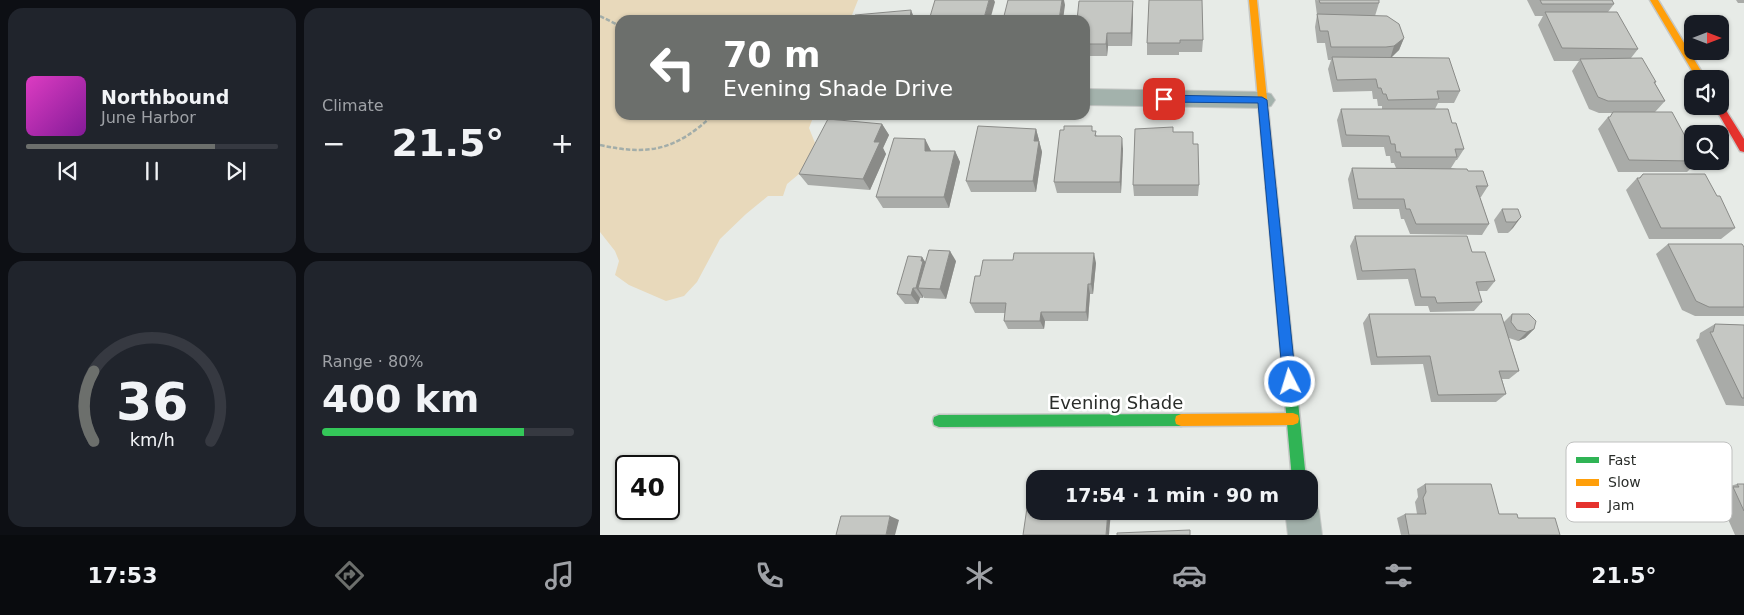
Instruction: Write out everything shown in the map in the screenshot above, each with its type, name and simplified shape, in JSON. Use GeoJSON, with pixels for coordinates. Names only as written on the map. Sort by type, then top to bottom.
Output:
{"type":"FeatureCollection","features":[{"type":"Feature","properties":{"kind":"street"},"geometry":{"type":"LineString","coordinates":[[1253,0],[1298,470]]}},
{"type":"Feature","properties":{"kind":"street"},"geometry":{"type":"LineString","coordinates":[[1654,0],[1697,70]]}},
{"type":"Feature","properties":{"kind":"street"},"geometry":{"type":"LineString","coordinates":[[1090,98],[1262,100]]}},
{"type":"Feature","properties":{"kind":"street"},"geometry":{"type":"LineString","coordinates":[[1724,115],[1744,148]]}},
{"type":"Feature","properties":{"kind":"street","name":"Evening Shade"},"geometry":{"type":"LineString","coordinates":[[939,421],[1293,419]]}},
{"type":"Feature","properties":{"kind":"street"},"geometry":{"type":"LineString","coordinates":[[1303,520],[1305,535]]}},
{"type":"Feature","properties":{"kind":"path"},"geometry":{"type":"LineString","coordinates":[[600,16],[615,24]]}},
{"type":"Feature","properties":{"kind":"path"},"geometry":{"type":"LineString","coordinates":[[600,145],[642,153],[671,146],[688,137],[707,120]]}},
{"type":"Feature","properties":{"kind":"shaded area"},"geometry":{"type":"Polygon","coordinates":[[[600,0],[858,0],[852,15],[615,15],[615,120],[812,120],[809,128],[815,143],[805,169],[787,184],[783,196],[768,196],[720,239],[697,282],[684,296],[666,301],[629,285],[615,275],[619,261],[615,251],[600,232],[600,0]]]}},
{"type":"Feature","properties":{"kind":"building"},"geometry":{"type":"Polygon","coordinates":[[[935,0],[989,0],[985,15],[930,15],[935,0]]]}},
{"type":"Feature","properties":{"kind":"building"},"geometry":{"type":"Polygon","coordinates":[[[1008,0],[1062,0],[1060,15],[1004,15],[1008,0]]]}},
{"type":"Feature","properties":{"kind":"building"},"geometry":{"type":"Polygon","coordinates":[[[1149,0],[1202,0],[1203,40],[1180,40],[1180,43],[1147,43],[1149,0]]]}},
{"type":"Feature","properties":{"kind":"building"},"geometry":{"type":"Polygon","coordinates":[[[1319,0],[1379,0],[1379,3],[1320,3],[1319,0]]]}},
{"type":"Feature","properties":{"kind":"building"},"geometry":{"type":"Polygon","coordinates":[[[1540,0],[1612,0],[1614,4],[1542,4],[1540,0]]]}},
{"type":"Feature","properties":{"kind":"building"},"geometry":{"type":"Polygon","coordinates":[[[1079,1],[1133,1],[1131,33],[1107,33],[1106,44],[1090,44],[1090,15],[1078,15],[1079,1]]]}},
{"type":"Feature","properties":{"kind":"building"},"geometry":{"type":"Polygon","coordinates":[[[911,10],[910,15],[855,15],[911,10]]]}},
{"type":"Feature","properties":{"kind":"building"},"geometry":{"type":"Polygon","coordinates":[[[1545,12],[1617,12],[1638,49],[1562,48],[1545,12]]]}},
{"type":"Feature","properties":{"kind":"building"},"geometry":{"type":"Polygon","coordinates":[[[1317,14],[1387,16],[1399,24],[1404,38],[1394,46],[1386,47],[1331,47],[1328,31],[1320,31],[1317,14]]]}},
{"type":"Feature","properties":{"kind":"building"},"geometry":{"type":"Polygon","coordinates":[[[1332,57],[1449,58],[1460,91],[1437,91],[1439,99],[1388,100],[1381,88],[1378,88],[1376,79],[1337,80],[1332,57]]]}},
{"type":"Feature","properties":{"kind":"building"},"geometry":{"type":"Polygon","coordinates":[[[1642,58],[1665,101],[1608,101],[1598,97],[1580,59],[1642,58]]]}},
{"type":"Feature","properties":{"kind":"building"},"geometry":{"type":"Polygon","coordinates":[[[1341,109],[1448,109],[1452,123],[1456,123],[1464,149],[1455,149],[1457,157],[1401,157],[1400,152],[1396,152],[1395,144],[1391,144],[1389,136],[1346,135],[1341,109]]]}},
{"type":"Feature","properties":{"kind":"building"},"geometry":{"type":"Polygon","coordinates":[[[1613,112],[1672,112],[1684,134],[1684,161],[1629,160],[1608,117],[1613,112]]]}},
{"type":"Feature","properties":{"kind":"building"},"geometry":{"type":"Polygon","coordinates":[[[827,120],[882,124],[874,142],[880,142],[863,179],[799,174],[827,120]]]}},
{"type":"Feature","properties":{"kind":"building"},"geometry":{"type":"Polygon","coordinates":[[[978,126],[1036,129],[1034,141],[1039,141],[1033,181],[966,181],[978,126]]]}},
{"type":"Feature","properties":{"kind":"building"},"geometry":{"type":"Polygon","coordinates":[[[1064,126],[1092,126],[1092,131],[1096,131],[1095,136],[1120,136],[1122,138],[1120,182],[1054,182],[1060,130],[1064,130],[1064,126]]]}},
{"type":"Feature","properties":{"kind":"building"},"geometry":{"type":"Polygon","coordinates":[[[1173,127],[1173,132],[1193,132],[1193,144],[1198,144],[1199,185],[1133,185],[1135,129],[1173,127]]]}},
{"type":"Feature","properties":{"kind":"building"},"geometry":{"type":"Polygon","coordinates":[[[894,138],[925,139],[925,151],[955,151],[944,197],[876,197],[894,138]]]}},
{"type":"Feature","properties":{"kind":"building"},"geometry":{"type":"Polygon","coordinates":[[[1352,168],[1467,169],[1468,171],[1483,171],[1488,186],[1476,186],[1489,224],[1416,224],[1410,209],[1406,209],[1404,199],[1358,199],[1352,168]]]}},
{"type":"Feature","properties":{"kind":"building"},"geometry":{"type":"Polygon","coordinates":[[[1643,174],[1705,174],[1717,196],[1720,196],[1735,228],[1661,228],[1637,178],[1640,178],[1643,174]]]}},
{"type":"Feature","properties":{"kind":"building"},"geometry":{"type":"Polygon","coordinates":[[[1502,209],[1518,209],[1521,217],[1516,222],[1506,222],[1502,209]]]}},
{"type":"Feature","properties":{"kind":"building"},"geometry":{"type":"Polygon","coordinates":[[[1355,236],[1467,236],[1472,252],[1485,252],[1495,281],[1476,282],[1482,302],[1437,303],[1435,297],[1421,297],[1415,269],[1362,271],[1355,236]]]}},
{"type":"Feature","properties":{"kind":"building"},"geometry":{"type":"Polygon","coordinates":[[[1668,244],[1742,244],[1744,247],[1744,307],[1709,307],[1696,301],[1668,244]]]}},
{"type":"Feature","properties":{"kind":"building"},"geometry":{"type":"Polygon","coordinates":[[[929,250],[950,251],[940,289],[918,288],[929,250]]]}},
{"type":"Feature","properties":{"kind":"building"},"geometry":{"type":"Polygon","coordinates":[[[1014,253],[1094,253],[1091,284],[1088,284],[1086,312],[1041,312],[1040,321],[1004,321],[1006,303],[970,303],[975,276],[980,276],[983,260],[1013,260],[1014,253]]]}},
{"type":"Feature","properties":{"kind":"building"},"geometry":{"type":"Polygon","coordinates":[[[908,256],[922,257],[921,261],[923,261],[916,288],[913,288],[911,295],[897,294],[908,256]]]}},
{"type":"Feature","properties":{"kind":"building"},"geometry":{"type":"Polygon","coordinates":[[[1369,314],[1501,314],[1519,371],[1499,371],[1506,394],[1438,395],[1430,356],[1377,357],[1369,314]]]}},
{"type":"Feature","properties":{"kind":"building"},"geometry":{"type":"Polygon","coordinates":[[[1512,314],[1529,314],[1536,321],[1534,329],[1527,332],[1517,330],[1511,322],[1512,314]]]}},
{"type":"Feature","properties":{"kind":"building"},"geometry":{"type":"Polygon","coordinates":[[[1715,324],[1744,325],[1744,398],[1742,398],[1710,332],[1713,332],[1715,324]]]}},
{"type":"Feature","properties":{"kind":"building"},"geometry":{"type":"Polygon","coordinates":[[[1425,484],[1491,484],[1499,514],[1517,514],[1518,518],[1555,518],[1560,535],[1409,535],[1405,514],[1426,514],[1423,498],[1426,492],[1425,484]]]}},
{"type":"Feature","properties":{"kind":"building"},"geometry":{"type":"Polygon","coordinates":[[[1737,484],[1744,484],[1744,511],[1733,487],[1739,487],[1737,484]]]}},
{"type":"Feature","properties":{"kind":"building"},"geometry":{"type":"Polygon","coordinates":[[[1026,514],[1026,520],[1107,520],[1106,535],[1023,535],[1026,514]]]}},
{"type":"Feature","properties":{"kind":"building"},"geometry":{"type":"Polygon","coordinates":[[[841,516],[890,516],[886,535],[836,535],[841,516]]]}},
{"type":"Feature","properties":{"kind":"building"},"geometry":{"type":"Polygon","coordinates":[[[1190,530],[1190,535],[1117,535],[1117,533],[1190,530]]]}},
{"type":"Feature","properties":{"kind":"traffic: fast"},"geometry":{"type":"LineString","coordinates":[[1271,188],[1298,470]]}},
{"type":"Feature","properties":{"kind":"traffic: fast"},"geometry":{"type":"LineString","coordinates":[[939,421],[1181,420]]}},
{"type":"Feature","properties":{"kind":"traffic: slow"},"geometry":{"type":"LineString","coordinates":[[1253,0],[1271,188]]}},
{"type":"Feature","properties":{"kind":"traffic: slow"},"geometry":{"type":"LineString","coordinates":[[1654,0],[1697,70]]}},
{"type":"Feature","properties":{"kind":"traffic: slow"},"geometry":{"type":"LineString","coordinates":[[1181,420],[1293,419]]}},
{"type":"Feature","properties":{"kind":"traffic: jam"},"geometry":{"type":"LineString","coordinates":[[1724,115],[1744,148]]}},
{"type":"Feature","properties":{"kind":"route"},"geometry":{"type":"LineString","coordinates":[[1164,99],[1262,100],[1290,382]]}}]}
